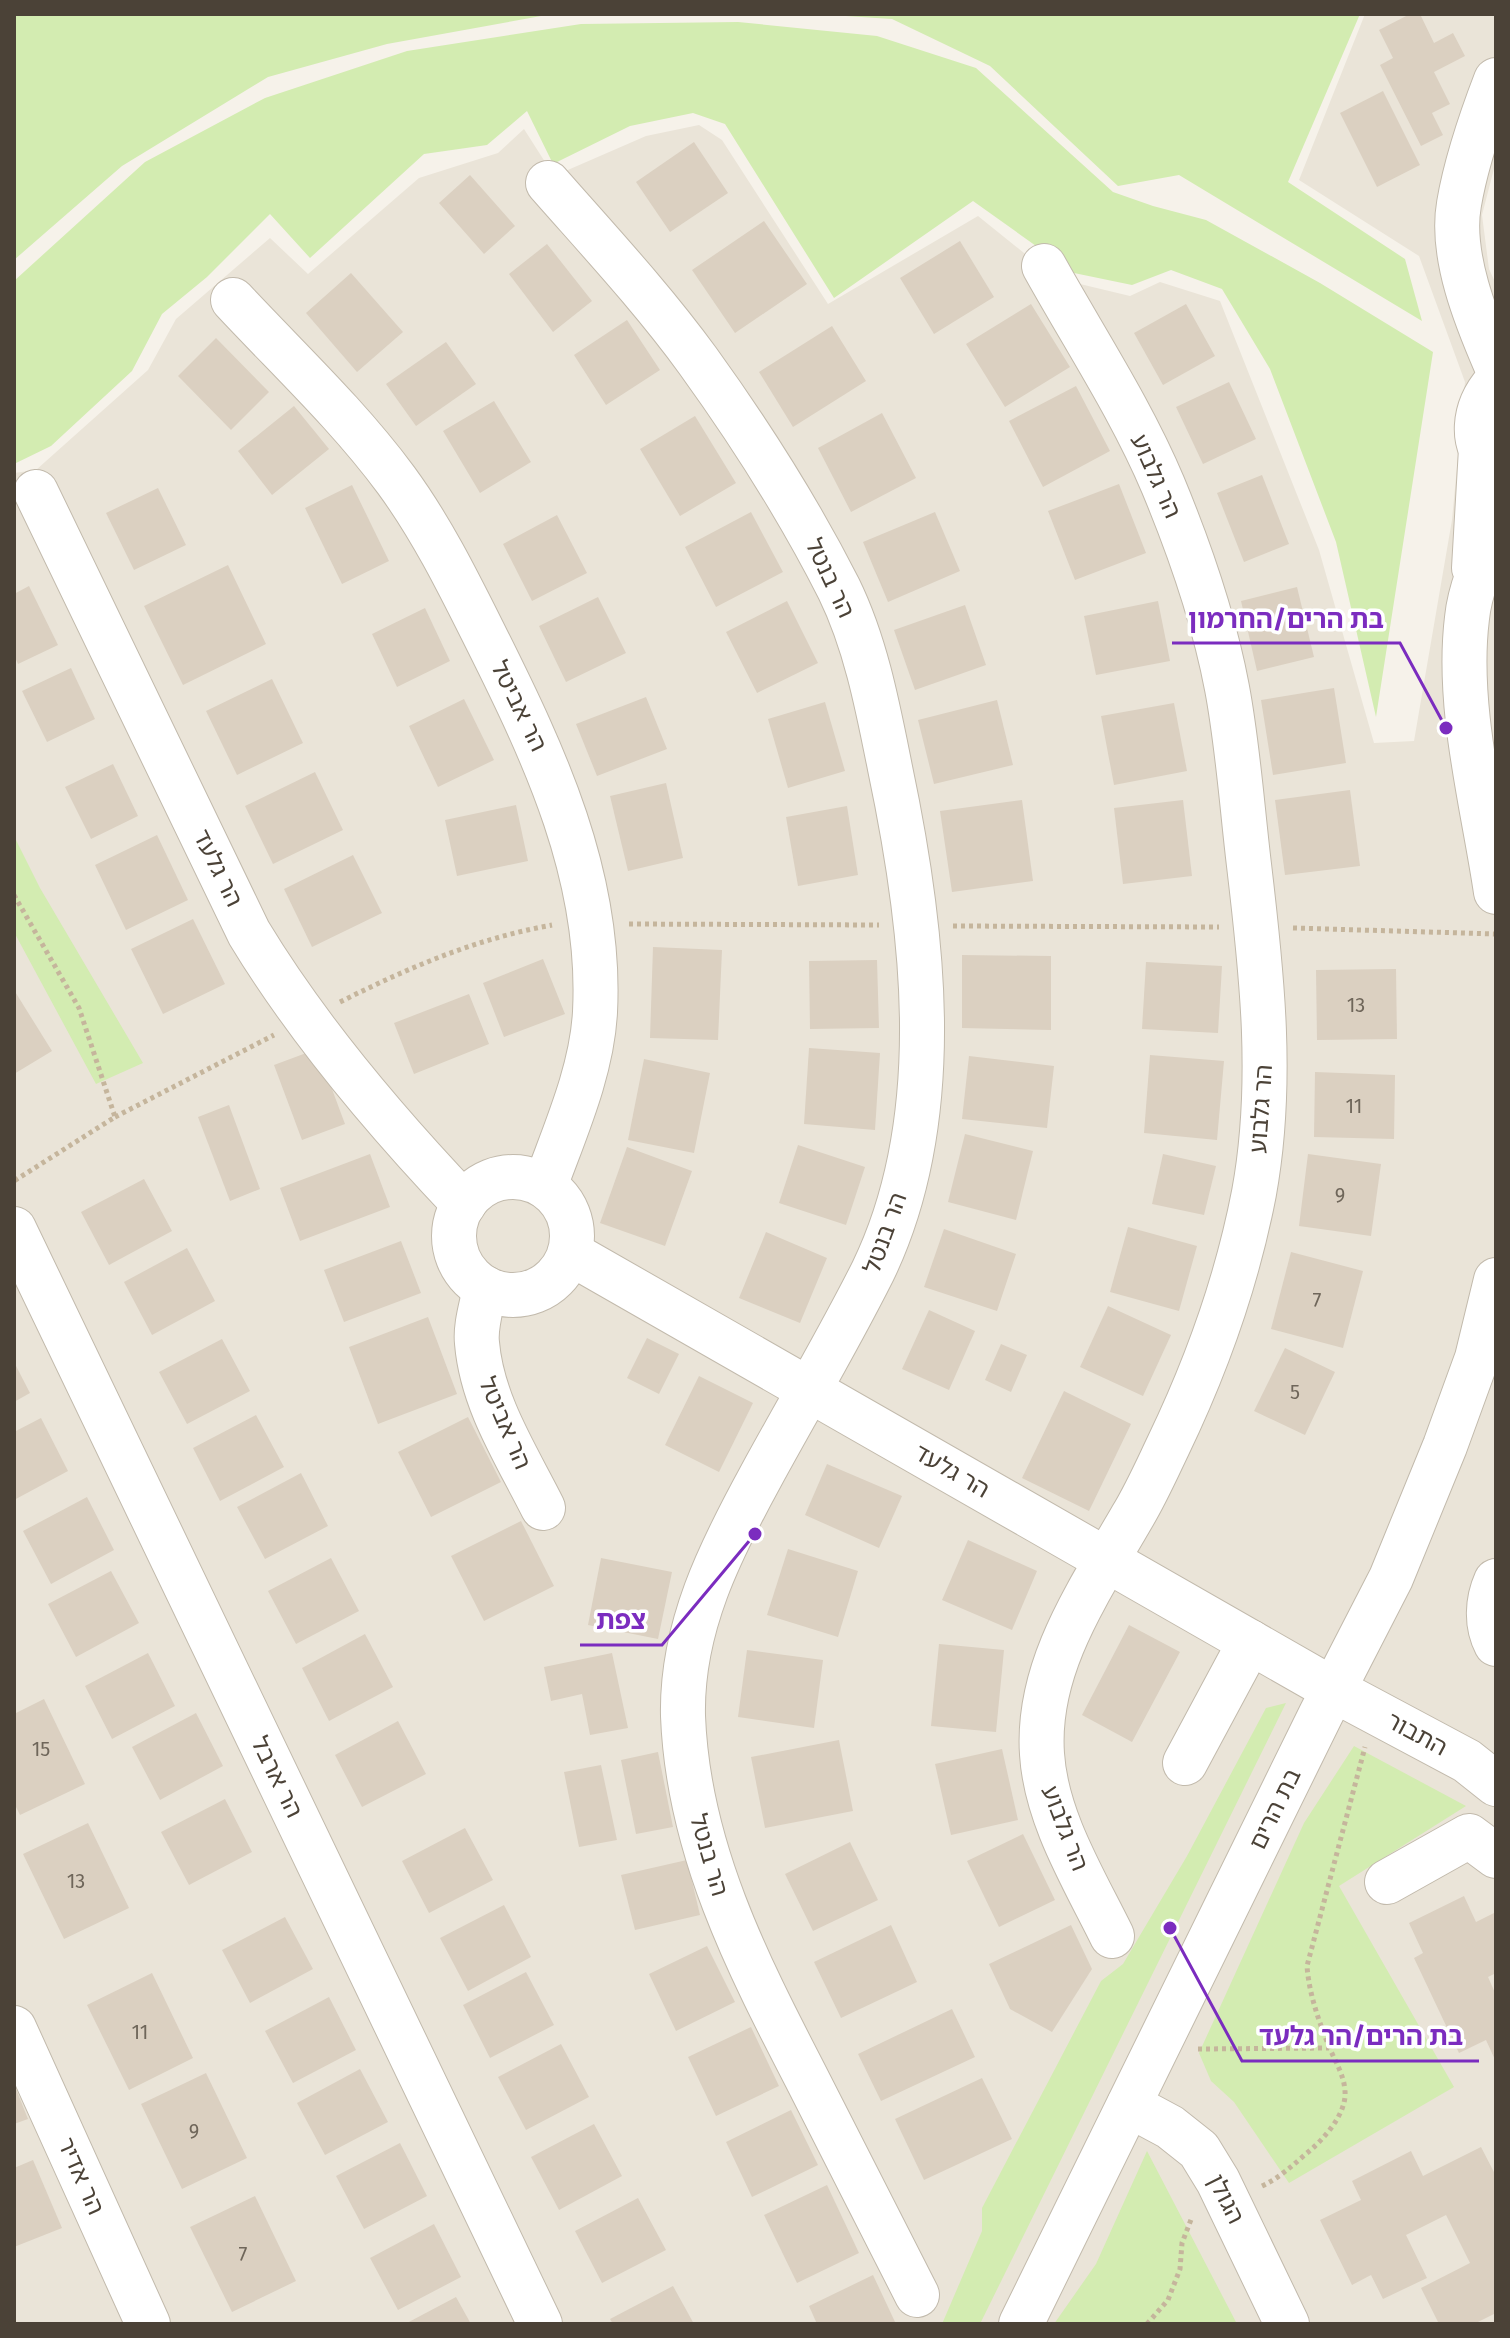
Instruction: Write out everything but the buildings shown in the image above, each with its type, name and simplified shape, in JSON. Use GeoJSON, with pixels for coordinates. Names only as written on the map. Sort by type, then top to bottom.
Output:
{"type":"FeatureCollection","features":[{"type":"Feature","properties":{"kind":"street"},"geometry":{"type":"LineString","coordinates":[[1496,80],[1471,155],[1458,207],[1459,247],[1470,299],[1496,365]]}},
{"type":"Feature","properties":{"kind":"street","name":"הר בנטל"},"geometry":{"type":"LineString","coordinates":[[548,183],[697,359],[802,521],[842,595],[869,671],[905,841],[916,925],[922,1012],[921,1079],[914,1133],[900,1195],[884,1248],[729,1535],[701,1598],[687,1658],[683,1714],[690,1780],[700,1833],[747,1962],[917,2295]]}},
{"type":"Feature","properties":{"kind":"street","name":"הר גלבוע"},"geometry":{"type":"LineString","coordinates":[[1044,266],[1161,480],[1208,611],[1227,688],[1257,927],[1266,1034],[1263,1118],[1254,1191],[1237,1265],[1217,1330],[1194,1391],[1135,1512],[1052,1669],[1042,1712],[1042,1757],[1050,1797],[1067,1845],[1112,1936]]}},
{"type":"Feature","properties":{"kind":"street","name":"הר אביטל"},"geometry":{"type":"LineString","coordinates":[[233,300],[345,418],[397,481],[452,570],[498,662],[545,761],[573,836],[588,900],[595,952],[595,1014],[586,1066],[545,1186]]}},
{"type":"Feature","properties":{"kind":"street"},"geometry":{"type":"LineString","coordinates":[[1496,382],[1484,396],[1476,431],[1488,459],[1467,618],[1465,696],[1496,892]]}},
{"type":"Feature","properties":{"kind":"street","name":"הר גלעד"},"geometry":{"type":"LineString","coordinates":[[36,492],[249,933],[276,977],[307,1018],[410,1147],[464,1204]]}},
{"type":"Feature","properties":{"kind":"street"},"geometry":{"type":"LineString","coordinates":[[1472,594],[1496,531]]}},
{"type":"Feature","properties":{"kind":"street"},"geometry":{"type":"LineString","coordinates":[[508,1177],[527,1178],[545,1186],[558,1198],[568,1214],[572,1233],[570,1253],[561,1271],[546,1285],[527,1293],[506,1294],[485,1288],[463,1265],[455,1245],[456,1223],[464,1204],[489,1182],[508,1177]]}},
{"type":"Feature","properties":{"kind":"street","name":"הר ארבל"},"geometry":{"type":"LineString","coordinates":[[14,1229],[540,2324]]}},
{"type":"Feature","properties":{"kind":"street","name":"הר גלעד"},"geometry":{"type":"LineString","coordinates":[[570,1253],[1334,1690]]}},
{"type":"Feature","properties":{"kind":"street","name":"בת הרים"},"geometry":{"type":"LineString","coordinates":[[1021,2324],[1391,1578],[1477,1358],[1496,1280]]}},
{"type":"Feature","properties":{"kind":"street","name":"הר אביטל"},"geometry":{"type":"LineString","coordinates":[[485,1288],[476,1340],[483,1379],[496,1414],[543,1508]]}},
{"type":"Feature","properties":{"kind":"street"},"geometry":{"type":"LineString","coordinates":[[1496,1581],[1491,1593],[1489,1630],[1496,1644]]}},
{"type":"Feature","properties":{"kind":"street"},"geometry":{"type":"LineString","coordinates":[[1185,1763],[1250,1642]]}},
{"type":"Feature","properties":{"kind":"street","name":"התבור"},"geometry":{"type":"LineString","coordinates":[[1334,1690],[1467,1761],[1496,1784]]}},
{"type":"Feature","properties":{"kind":"street"},"geometry":{"type":"LineString","coordinates":[[1387,1882],[1469,1836],[1496,1856]]}},
{"type":"Feature","properties":{"kind":"street","name":"הר אדיר"},"geometry":{"type":"LineString","coordinates":[[14,2028],[148,2324]]}},
{"type":"Feature","properties":{"kind":"street","name":"הגולן"},"geometry":{"type":"LineString","coordinates":[[1129,2105],[1170,2127],[1199,2150],[1222,2189],[1287,2324]]}},
{"type":"Feature","properties":{"kind":"path"},"geometry":{"type":"LineString","coordinates":[[14,895],[79,1008],[115,1117]]}},
{"type":"Feature","properties":{"kind":"path"},"geometry":{"type":"LineString","coordinates":[[14,1181],[115,1117],[307,1018]]}},
{"type":"Feature","properties":{"kind":"path"},"geometry":{"type":"LineString","coordinates":[[1147,2324],[1168,2300],[1180,2269],[1182,2243],[1193,2213],[1222,2189],[1276,2180],[1325,2138],[1337,2119],[1346,2094],[1309,1989],[1307,1966],[1374,1712]]}},
{"type":"Feature","properties":{"kind":"path"},"geometry":{"type":"LineString","coordinates":[[1156,2049],[1329,2048]]}},
{"type":"Feature","properties":{"kind":"shaded area"},"geometry":{"type":"Polygon","coordinates":[[[1365,14],[1496,14],[1496,161],[1482,215],[1489,269],[1496,284],[1496,2324],[14,2324],[14,473],[36,470],[148,370],[176,319],[270,238],[308,274],[419,178],[498,153],[524,129],[554,176],[646,136],[699,125],[722,140],[828,304],[978,216],[1055,278],[1130,296],[1160,282],[1220,301],[1319,550],[1374,743],[1414,741],[1452,520],[1465,382],[1419,256],[1299,180],[1365,14]]]}},
{"type":"Feature","properties":{"kind":"green space"},"geometry":{"type":"Polygon","coordinates":[[[14,14],[552,14],[387,44],[268,77],[122,166],[14,260],[14,14]]]}},
{"type":"Feature","properties":{"kind":"green space"},"geometry":{"type":"Polygon","coordinates":[[[815,14],[1360,14],[1288,182],[1405,259],[1422,321],[1179,175],[1118,186],[990,66],[892,19],[815,14]]]}},
{"type":"Feature","properties":{"kind":"green space"},"geometry":{"type":"Polygon","coordinates":[[[738,22],[877,36],[976,68],[1113,192],[1206,220],[1320,283],[1433,352],[1376,717],[1336,542],[1270,369],[1222,289],[1171,270],[1132,285],[1074,273],[973,201],[834,298],[725,124],[693,113],[630,126],[553,164],[527,111],[487,145],[424,154],[310,258],[270,214],[207,277],[162,314],[132,371],[51,446],[14,464],[14,281],[145,162],[265,98],[407,51],[581,24],[738,22]]]}},
{"type":"Feature","properties":{"kind":"green space"},"geometry":{"type":"Polygon","coordinates":[[[14,836],[40,888],[143,1063],[96,1084],[14,932],[14,836]]]}},
{"type":"Feature","properties":{"kind":"green space"},"geometry":{"type":"Polygon","coordinates":[[[1286,1703],[980,2324],[942,2324],[982,2231],[982,2208],[1101,1981],[1123,1964],[1187,1856],[1266,1708],[1286,1703]]]}},
{"type":"Feature","properties":{"kind":"green space"},"geometry":{"type":"Polygon","coordinates":[[[1354,1746],[1466,1806],[1339,1886],[1454,2087],[1289,2183],[1234,2102],[1211,2081],[1199,2053],[1304,1823],[1354,1746]]]}},
{"type":"Feature","properties":{"kind":"green space"},"geometry":{"type":"Polygon","coordinates":[[[1147,2151],[1237,2324],[1054,2324],[1096,2264],[1147,2151]]]}},
{"type":"Feature","properties":{"kind":"place","name":"בת הרים/החרמון"},"geometry":{"type":"Point","coordinates":[1446,728]}},
{"type":"Feature","properties":{"kind":"place","name":"צפת"},"geometry":{"type":"Point","coordinates":[755,1534]}},
{"type":"Feature","properties":{"kind":"place","name":"בת הרים/הר גלעד"},"geometry":{"type":"Point","coordinates":[1170,1928]}}]}
